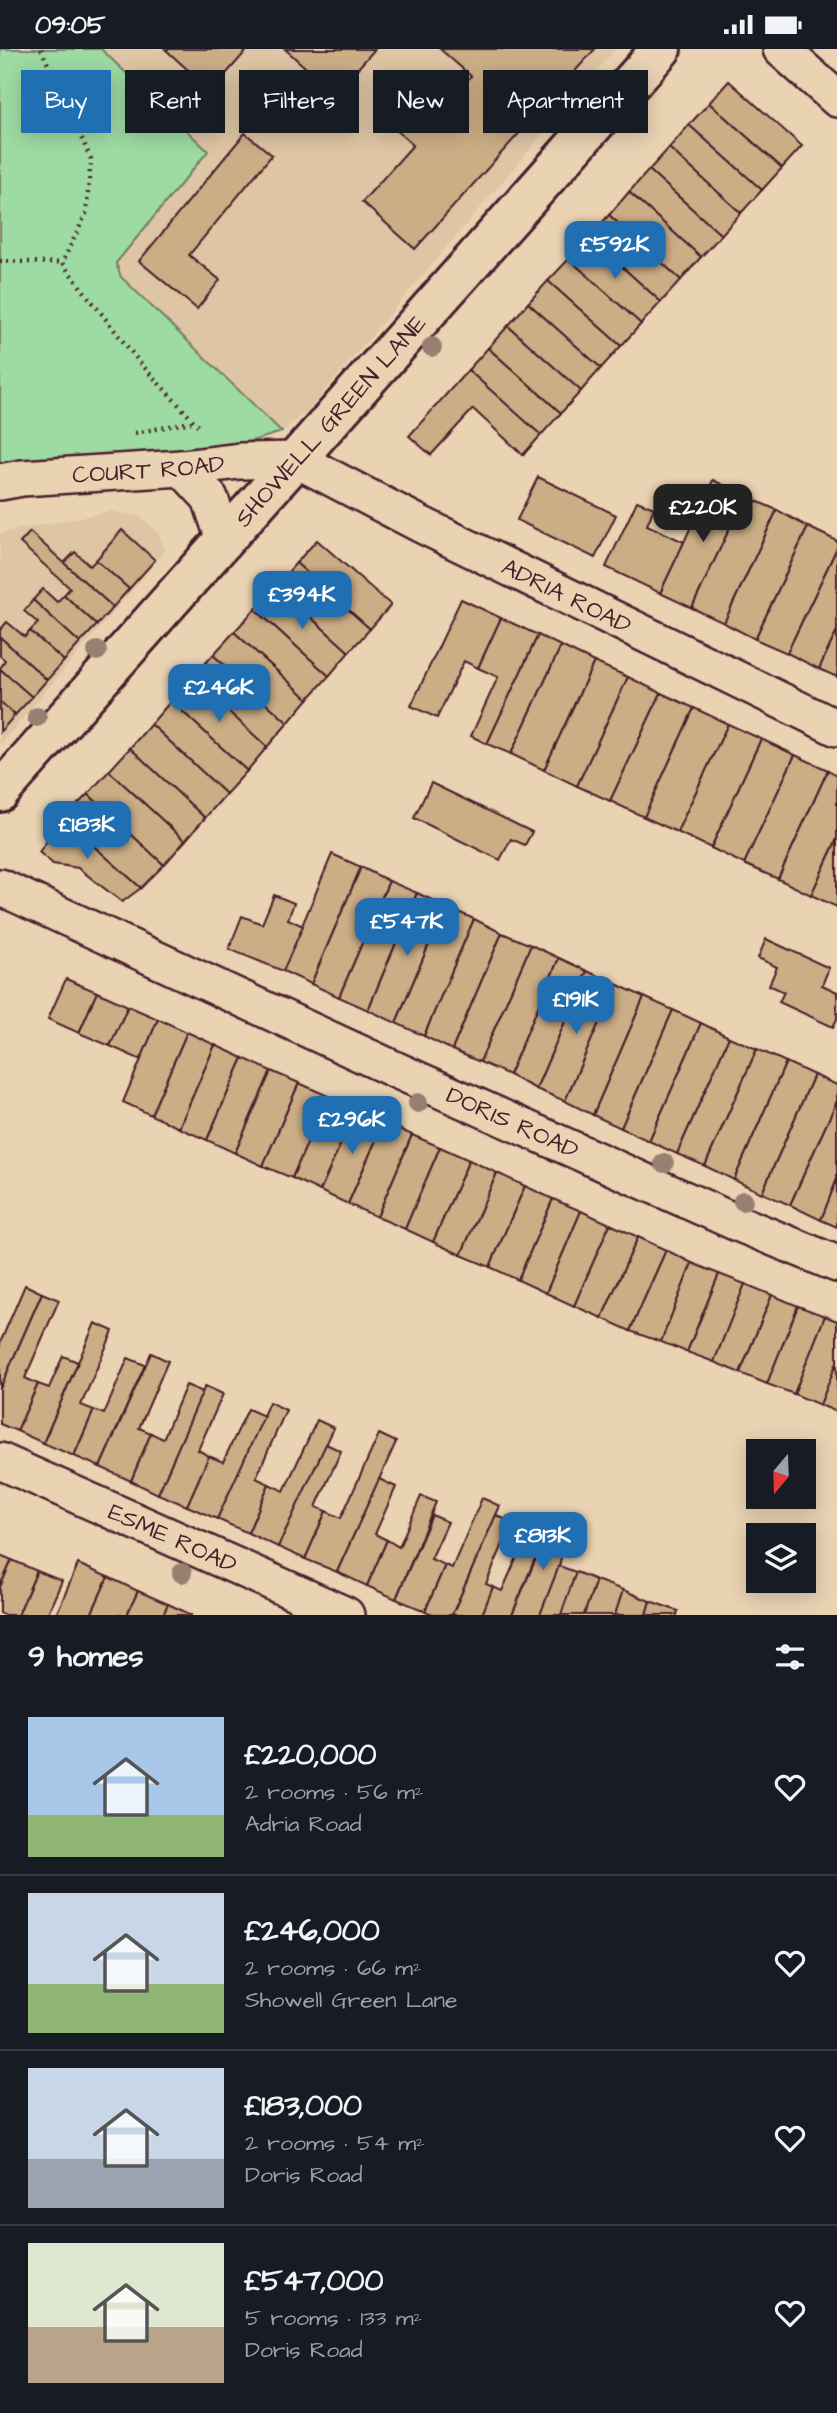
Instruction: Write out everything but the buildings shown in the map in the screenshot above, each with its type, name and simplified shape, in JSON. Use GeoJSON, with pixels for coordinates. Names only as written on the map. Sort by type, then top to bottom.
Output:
{"type":"FeatureCollection","features":[{"type":"Feature","properties":{"kind":"street","name":"SHOWELL GREEN LANE"},"geometry":{"type":"LineString","coordinates":[[0,792],[661,49]]}},
{"type":"Feature","properties":{"kind":"street"},"geometry":{"type":"LineString","coordinates":[[781,49],[837,99]]}},
{"type":"Feature","properties":{"kind":"street","name":"COURT ROAD"},"geometry":{"type":"LineString","coordinates":[[0,482],[240,461],[297,460]]}},
{"type":"Feature","properties":{"kind":"street","name":"ADRIA ROAD"},"geometry":{"type":"LineString","coordinates":[[297,460],[420,524],[837,728]]}},
{"type":"Feature","properties":{"kind":"street"},"geometry":{"type":"LineString","coordinates":[[182,468],[210,498],[224,540]]}},
{"type":"Feature","properties":{"kind":"street","name":"DORIS ROAD"},"geometry":{"type":"LineString","coordinates":[[0,887],[421,1081],[735,1222],[837,1264]]}},
{"type":"Feature","properties":{"kind":"street","name":"ESME ROAD"},"geometry":{"type":"LineString","coordinates":[[0,1461],[346,1615]]}},
{"type":"Feature","properties":{"kind":"path"},"geometry":{"type":"LineString","coordinates":[[41,49],[91,159],[86,214],[62,263]]}},
{"type":"Feature","properties":{"kind":"path"},"geometry":{"type":"LineString","coordinates":[[0,261],[62,263]]}},
{"type":"Feature","properties":{"kind":"path"},"geometry":{"type":"LineString","coordinates":[[62,263],[140,363],[192,422],[240,461]]}},
{"type":"Feature","properties":{"kind":"shaded area"},"geometry":{"type":"Polygon","coordinates":[[[101,49],[615,49],[597,70],[483,70],[483,133],[544,133],[310,408],[282,432],[121,277],[116,264],[207,151],[188,133],[225,133],[225,70],[125,72],[101,49]]]}},
{"type":"Feature","properties":{"kind":"shaded area"},"geometry":{"type":"Polygon","coordinates":[[[112,511],[141,517],[157,531],[166,550],[0,745],[0,533],[112,511]]]}},
{"type":"Feature","properties":{"kind":"green space"},"geometry":{"type":"Polygon","coordinates":[[[0,49],[101,49],[125,72],[125,133],[189,133],[208,151],[116,263],[121,277],[282,432],[252,441],[0,473],[0,49]]]}}]}
